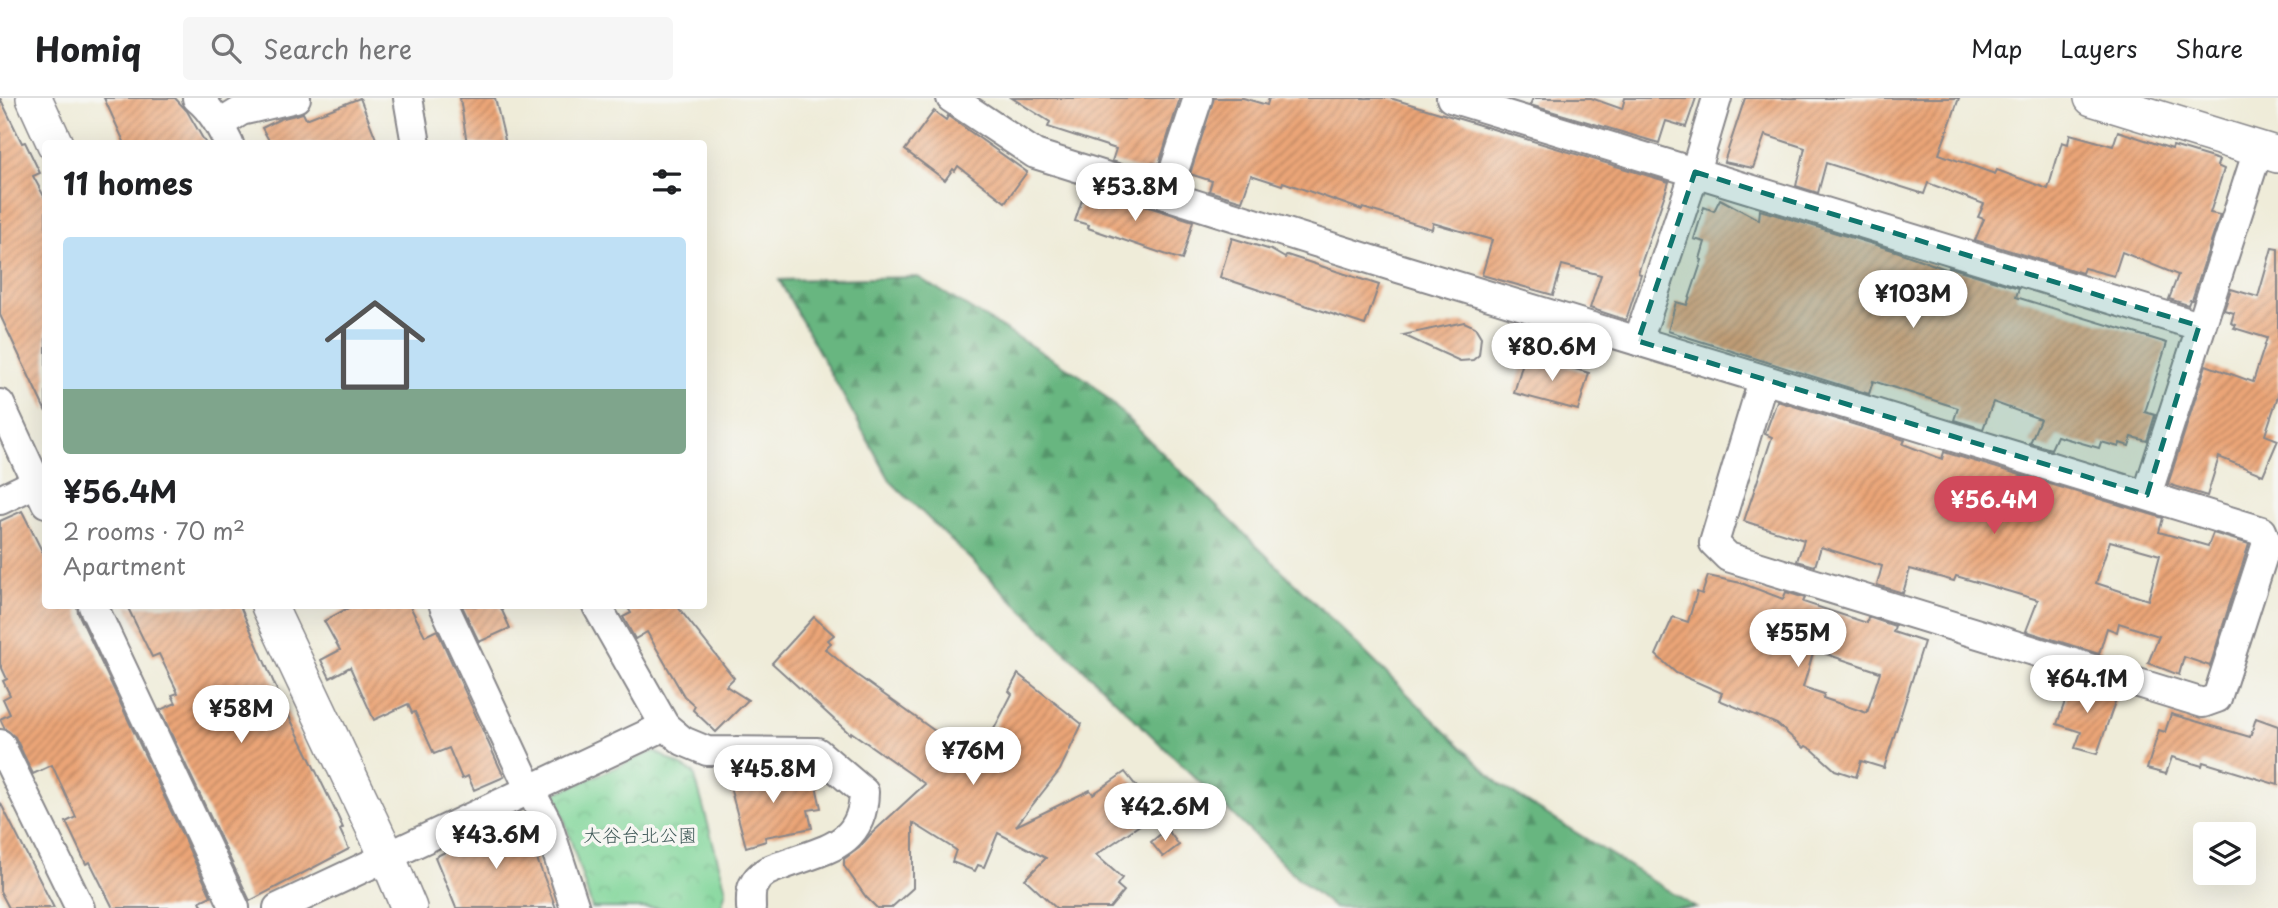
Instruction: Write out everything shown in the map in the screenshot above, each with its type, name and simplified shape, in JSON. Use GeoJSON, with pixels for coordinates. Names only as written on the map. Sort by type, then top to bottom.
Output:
{"type":"FeatureCollection","features":[{"type":"Feature","properties":{"kind":"street"},"geometry":{"type":"LineString","coordinates":[[34,98],[53,140]]}},
{"type":"Feature","properties":{"kind":"street"},"geometry":{"type":"LineString","coordinates":[[197,98],[207,106],[224,134],[241,111],[296,98]]}},
{"type":"Feature","properties":{"kind":"street"},"geometry":{"type":"LineString","coordinates":[[408,98],[415,140]]}},
{"type":"Feature","properties":{"kind":"street"},"geometry":{"type":"LineString","coordinates":[[951,98],[1035,154],[1763,380],[2262,531],[2267,542],[2217,698],[2203,703],[1728,557],[1714,543],[1763,380]]}},
{"type":"Feature","properties":{"kind":"street"},"geometry":{"type":"LineString","coordinates":[[1166,195],[1198,98]]}},
{"type":"Feature","properties":{"kind":"street"},"geometry":{"type":"LineString","coordinates":[[1451,98],[2199,326]]}},
{"type":"Feature","properties":{"kind":"street"},"geometry":{"type":"LineString","coordinates":[[1638,341],[1717,98]]}},
{"type":"Feature","properties":{"kind":"street"},"geometry":{"type":"LineString","coordinates":[[2092,98],[2268,152],[2199,326],[2147,495]]}},
{"type":"Feature","properties":{"kind":"street"},"geometry":{"type":"LineString","coordinates":[[0,404],[42,488],[0,499]]}},
{"type":"Feature","properties":{"kind":"street"},"geometry":{"type":"LineString","coordinates":[[94,609],[234,908]]}},
{"type":"Feature","properties":{"kind":"street"},"geometry":{"type":"LineString","coordinates":[[270,609],[409,908]]}},
{"type":"Feature","properties":{"kind":"street"},"geometry":{"type":"LineString","coordinates":[[445,609],[547,822],[575,908]]}},
{"type":"Feature","properties":{"kind":"street"},"geometry":{"type":"LineString","coordinates":[[599,609],[665,726],[683,741],[707,751],[817,752],[864,792],[864,809],[855,830],[839,844],[764,871],[752,887],[751,908]]}},
{"type":"Feature","properties":{"kind":"street"},"geometry":{"type":"LineString","coordinates":[[278,908],[665,726]]}},
{"type":"Feature","properties":{"kind":"street"},"geometry":{"type":"LineString","coordinates":[[0,744],[80,908]]}},
{"type":"Feature","properties":{"kind":"highlighted area"},"geometry":{"type":"Polygon","coordinates":[[[1695,172],[2199,326],[2147,495],[1638,341],[1695,172]]]}},
{"type":"Feature","properties":{"kind":"green space"},"geometry":{"type":"Polygon","coordinates":[[[918,277],[1089,381],[1500,785],[1696,908],[1334,908],[1298,878],[891,482],[779,280],[918,277]]]}},
{"type":"Feature","properties":{"kind":"green space","name":"大谷台北公園"},"geometry":{"type":"Polygon","coordinates":[[[654,751],[694,773],[726,890],[721,908],[592,908],[556,793],[654,751]]]}},
{"type":"Feature","properties":{"kind":"building"},"geometry":{"type":"Polygon","coordinates":[[[0,98],[40,173],[33,176],[42,193],[42,404],[0,315],[0,98]]]}},
{"type":"Feature","properties":{"kind":"building"},"geometry":{"type":"Polygon","coordinates":[[[104,98],[175,98],[187,111],[204,140],[123,140],[104,98]]]}},
{"type":"Feature","properties":{"kind":"building"},"geometry":{"type":"Polygon","coordinates":[[[360,98],[376,140],[269,140],[262,128],[280,119],[303,113],[306,119],[360,98]]]}},
{"type":"Feature","properties":{"kind":"building"},"geometry":{"type":"Polygon","coordinates":[[[460,98],[495,98],[505,140],[466,140],[460,98]]]}},
{"type":"Feature","properties":{"kind":"building"},"geometry":{"type":"Polygon","coordinates":[[[1012,98],[1180,98],[1159,164],[1153,163],[1150,173],[1112,161],[1116,149],[1048,127],[1050,122],[1012,98]]]}},
{"type":"Feature","properties":{"kind":"building"},"geometry":{"type":"Polygon","coordinates":[[[1214,98],[1243,98],[1267,105],[1269,98],[1390,98],[1669,182],[1638,273],[1641,274],[1626,320],[1590,308],[1601,275],[1562,265],[1553,295],[1482,275],[1492,240],[1433,223],[1432,229],[1363,208],[1362,210],[1283,182],[1282,185],[1251,175],[1242,201],[1209,191],[1212,181],[1190,174],[1214,98]]]}},
{"type":"Feature","properties":{"kind":"building"},"geometry":{"type":"Polygon","coordinates":[[[1533,98],[1591,98],[1622,109],[1625,98],[1696,98],[1686,127],[1666,121],[1659,143],[1530,105],[1533,98]]]}},
{"type":"Feature","properties":{"kind":"building"},"geometry":{"type":"Polygon","coordinates":[[[1745,98],[1959,98],[1939,154],[1995,174],[1997,170],[2048,189],[2062,142],[2068,144],[2070,134],[2113,146],[2118,131],[2172,149],[2173,146],[2219,160],[2217,166],[2224,169],[2210,213],[2220,215],[2192,300],[2188,305],[2169,299],[2178,275],[2122,252],[2114,276],[2084,268],[2082,273],[1975,240],[1984,219],[1978,217],[1984,204],[1928,183],[1924,194],[1826,163],[1818,193],[1796,186],[1805,148],[1765,135],[1753,168],[1724,162],[1745,98]]]}},
{"type":"Feature","properties":{"kind":"building"},"geometry":{"type":"Polygon","coordinates":[[[934,111],[946,120],[948,116],[1027,172],[1005,202],[958,166],[945,180],[905,150],[934,111]]]}},
{"type":"Feature","properties":{"kind":"building"},"geometry":{"type":"Polygon","coordinates":[[[1089,188],[1193,221],[1182,260],[1088,228],[1089,225],[1075,221],[1089,188]]]}},
{"type":"Feature","properties":{"kind":"building"},"geometry":{"type":"Polygon","coordinates":[[[1720,199],[1759,220],[1760,210],[1896,251],[1948,270],[1949,267],[2019,288],[2016,297],[2167,343],[2145,412],[2155,415],[2147,441],[2132,437],[2129,446],[2120,443],[2119,447],[2101,442],[2099,448],[2057,436],[2051,449],[2030,443],[2040,419],[1993,402],[1983,429],[1954,420],[1958,408],[1873,381],[1869,394],[1668,331],[1676,302],[1687,305],[1702,260],[1700,259],[1705,242],[1694,239],[1704,207],[1714,211],[1720,199]]]}},
{"type":"Feature","properties":{"kind":"building"},"geometry":{"type":"Polygon","coordinates":[[[1232,238],[1271,250],[1285,258],[1287,255],[1379,285],[1365,325],[1220,277],[1232,238]]]}},
{"type":"Feature","properties":{"kind":"building"},"geometry":{"type":"Polygon","coordinates":[[[2272,248],[2278,249],[2278,396],[2265,435],[2278,440],[2263,475],[2219,457],[2207,496],[2168,484],[2206,365],[2253,382],[2267,338],[2234,328],[2236,325],[2231,323],[2234,313],[2224,310],[2231,289],[2258,297],[2272,248]]]}},
{"type":"Feature","properties":{"kind":"building"},"geometry":{"type":"Polygon","coordinates":[[[1464,322],[1475,327],[1481,337],[1479,355],[1473,360],[1460,361],[1403,335],[1464,322]]]}},
{"type":"Feature","properties":{"kind":"building"},"geometry":{"type":"Polygon","coordinates":[[[1530,356],[1589,373],[1578,410],[1514,393],[1523,362],[1528,363],[1530,356]]]}},
{"type":"Feature","properties":{"kind":"building"},"geometry":{"type":"Polygon","coordinates":[[[1777,401],[1905,440],[1903,444],[1942,459],[1944,452],[2163,518],[2159,532],[2208,546],[2213,533],[2249,544],[2210,666],[2184,657],[2179,675],[2148,663],[2159,636],[2119,623],[2117,632],[2107,628],[2099,654],[2026,631],[2038,600],[1956,576],[1954,581],[1910,569],[1903,593],[1877,585],[1882,566],[1821,547],[1815,566],[1797,561],[1804,540],[1744,521],[1772,437],[1765,434],[1777,401]],[[2110,541],[2096,583],[2148,600],[2160,555],[2110,541]]]}},
{"type":"Feature","properties":{"kind":"building"},"geometry":{"type":"Polygon","coordinates":[[[22,511],[42,551],[42,609],[77,609],[211,896],[200,901],[203,908],[113,908],[90,862],[86,864],[66,822],[76,817],[52,765],[33,774],[15,737],[5,729],[0,719],[10,714],[3,699],[10,695],[3,681],[7,679],[0,664],[0,521],[22,511]]]}},
{"type":"Feature","properties":{"kind":"building"},"geometry":{"type":"Polygon","coordinates":[[[1708,576],[1741,583],[1783,599],[1786,592],[1805,598],[1803,602],[1867,623],[1868,617],[1895,626],[1893,632],[1924,642],[1884,768],[1861,761],[1856,777],[1835,770],[1777,724],[1719,700],[1722,693],[1676,673],[1656,655],[1673,617],[1688,622],[1697,592],[1702,594],[1708,576]],[[1814,650],[1803,687],[1824,694],[1823,698],[1867,713],[1880,672],[1814,650]]]}},
{"type":"Feature","properties":{"kind":"building"},"geometry":{"type":"Polygon","coordinates":[[[128,609],[241,609],[284,706],[335,810],[349,849],[250,901],[160,710],[176,703],[172,695],[178,693],[159,654],[152,657],[128,609]]]}},
{"type":"Feature","properties":{"kind":"building"},"geometry":{"type":"Polygon","coordinates":[[[346,609],[412,609],[425,636],[437,630],[504,777],[474,790],[468,776],[462,779],[449,748],[434,754],[415,712],[412,713],[408,704],[374,720],[350,667],[330,678],[321,660],[340,650],[324,621],[346,609]]]}},
{"type":"Feature","properties":{"kind":"building"},"geometry":{"type":"Polygon","coordinates":[[[463,609],[501,609],[510,628],[479,642],[463,609]]]}},
{"type":"Feature","properties":{"kind":"building"},"geometry":{"type":"Polygon","coordinates":[[[629,609],[679,609],[734,678],[726,686],[748,700],[716,732],[693,710],[695,706],[684,696],[647,632],[635,639],[623,617],[631,613],[629,609]]]}},
{"type":"Feature","properties":{"kind":"building"},"geometry":{"type":"Polygon","coordinates":[[[814,617],[834,635],[828,640],[831,643],[825,649],[939,734],[931,745],[968,767],[988,729],[993,731],[1012,694],[1009,691],[1018,674],[1082,724],[1060,770],[1016,826],[1090,790],[1093,794],[1125,772],[1140,791],[1132,797],[1147,820],[1096,855],[1122,878],[1117,885],[1124,891],[1110,908],[1056,908],[1025,879],[1046,858],[998,833],[984,867],[978,865],[975,871],[952,862],[956,850],[913,823],[913,888],[891,908],[877,908],[844,866],[844,859],[859,848],[925,784],[851,732],[850,734],[772,663],[814,617]]]}},
{"type":"Feature","properties":{"kind":"building"},"geometry":{"type":"Polygon","coordinates":[[[2072,682],[2117,696],[2097,754],[2075,748],[2081,732],[2057,724],[2072,682]]]}},
{"type":"Feature","properties":{"kind":"building"},"geometry":{"type":"Polygon","coordinates":[[[2171,714],[2250,737],[2256,718],[2278,726],[2278,785],[2203,762],[2202,766],[2172,757],[2166,774],[2147,769],[2159,730],[2165,732],[2171,714]]]}},
{"type":"Feature","properties":{"kind":"building"},"geometry":{"type":"Polygon","coordinates":[[[788,768],[800,768],[803,788],[816,786],[821,808],[808,810],[812,828],[765,837],[766,841],[746,847],[729,783],[788,768]]]}},
{"type":"Feature","properties":{"kind":"building"},"geometry":{"type":"Polygon","coordinates":[[[0,802],[54,908],[9,908],[0,891],[0,802]]]}},
{"type":"Feature","properties":{"kind":"building"},"geometry":{"type":"Polygon","coordinates":[[[513,818],[521,818],[556,908],[456,908],[435,857],[513,818]]]}},
{"type":"Feature","properties":{"kind":"building"},"geometry":{"type":"Polygon","coordinates":[[[1167,829],[1179,845],[1163,857],[1151,842],[1167,829]]]}}]}
